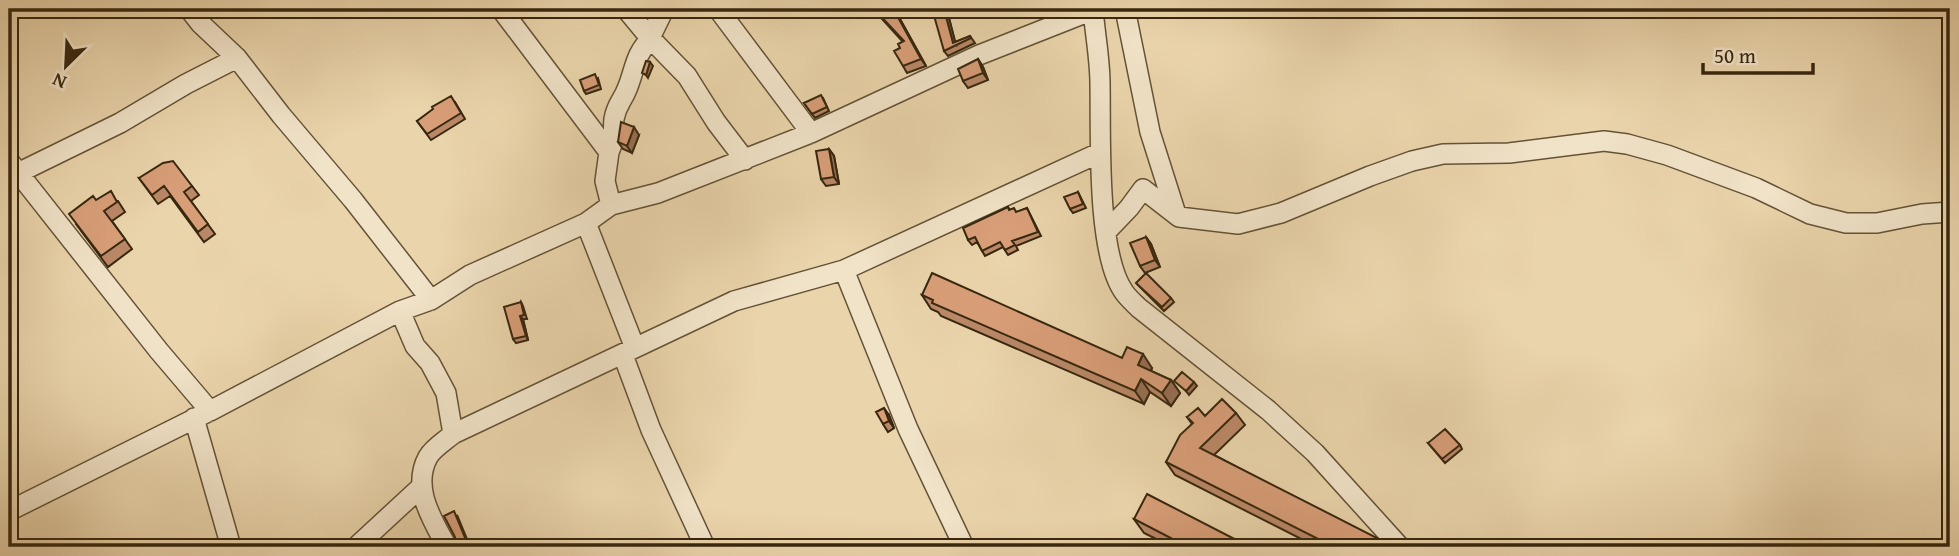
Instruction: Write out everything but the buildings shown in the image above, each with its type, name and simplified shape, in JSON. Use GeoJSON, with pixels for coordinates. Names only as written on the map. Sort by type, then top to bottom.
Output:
{"type":"FeatureCollection","features":[{"type":"Feature","properties":{"kind":"street"},"geometry":{"type":"LineString","coordinates":[[189,9],[237,58],[431,300]]}},
{"type":"Feature","properties":{"kind":"street"},"geometry":{"type":"LineString","coordinates":[[501,9],[609,152]]}},
{"type":"Feature","properties":{"kind":"street"},"geometry":{"type":"LineString","coordinates":[[626,9],[650,39],[687,76],[716,122],[745,160]]}},
{"type":"Feature","properties":{"kind":"street"},"geometry":{"type":"LineString","coordinates":[[611,205],[605,181],[609,152],[616,137],[613,122],[618,103],[627,91],[640,48],[650,39],[664,9]]}},
{"type":"Feature","properties":{"kind":"street"},"geometry":{"type":"LineString","coordinates":[[718,9],[811,133]]}},
{"type":"Feature","properties":{"kind":"street"},"geometry":{"type":"LineString","coordinates":[[9,511],[202,415],[400,311],[431,300],[470,275],[586,223],[611,205],[658,193],[745,160],[811,133],[979,55],[1093,9],[1100,80],[1099,153],[1106,232],[1113,266],[1123,291],[1139,308],[1268,410],[1315,453],[1400,547]]}},
{"type":"Feature","properties":{"kind":"street"},"geometry":{"type":"LineString","coordinates":[[1125,9],[1150,132],[1176,214]]}},
{"type":"Feature","properties":{"kind":"street"},"geometry":{"type":"LineString","coordinates":[[231,547],[202,415],[159,351],[13,167],[120,123],[237,58]]}},
{"type":"Feature","properties":{"kind":"street"},"geometry":{"type":"LineString","coordinates":[[1106,232],[1143,189],[1179,217],[1238,224],[1281,213],[1370,176],[1412,161],[1443,154],[1508,153],[1604,142],[1627,144],[1667,155],[1756,188],[1810,214],[1846,223],[1877,223],[1922,214],[1950,212]]}},
{"type":"Feature","properties":{"kind":"street"},"geometry":{"type":"LineString","coordinates":[[447,547],[426,506],[422,486],[428,457],[453,434],[734,301],[844,270],[1099,153]]}},
{"type":"Feature","properties":{"kind":"street"},"geometry":{"type":"LineString","coordinates":[[586,223],[629,351],[651,430],[705,547]]}},
{"type":"Feature","properties":{"kind":"street"},"geometry":{"type":"LineString","coordinates":[[844,270],[908,429],[964,547]]}},
{"type":"Feature","properties":{"kind":"street"},"geometry":{"type":"LineString","coordinates":[[400,311],[415,346],[430,363],[446,393],[453,434]]}},
{"type":"Feature","properties":{"kind":"street"},"geometry":{"type":"LineString","coordinates":[[356,547],[422,486]]}}]}
